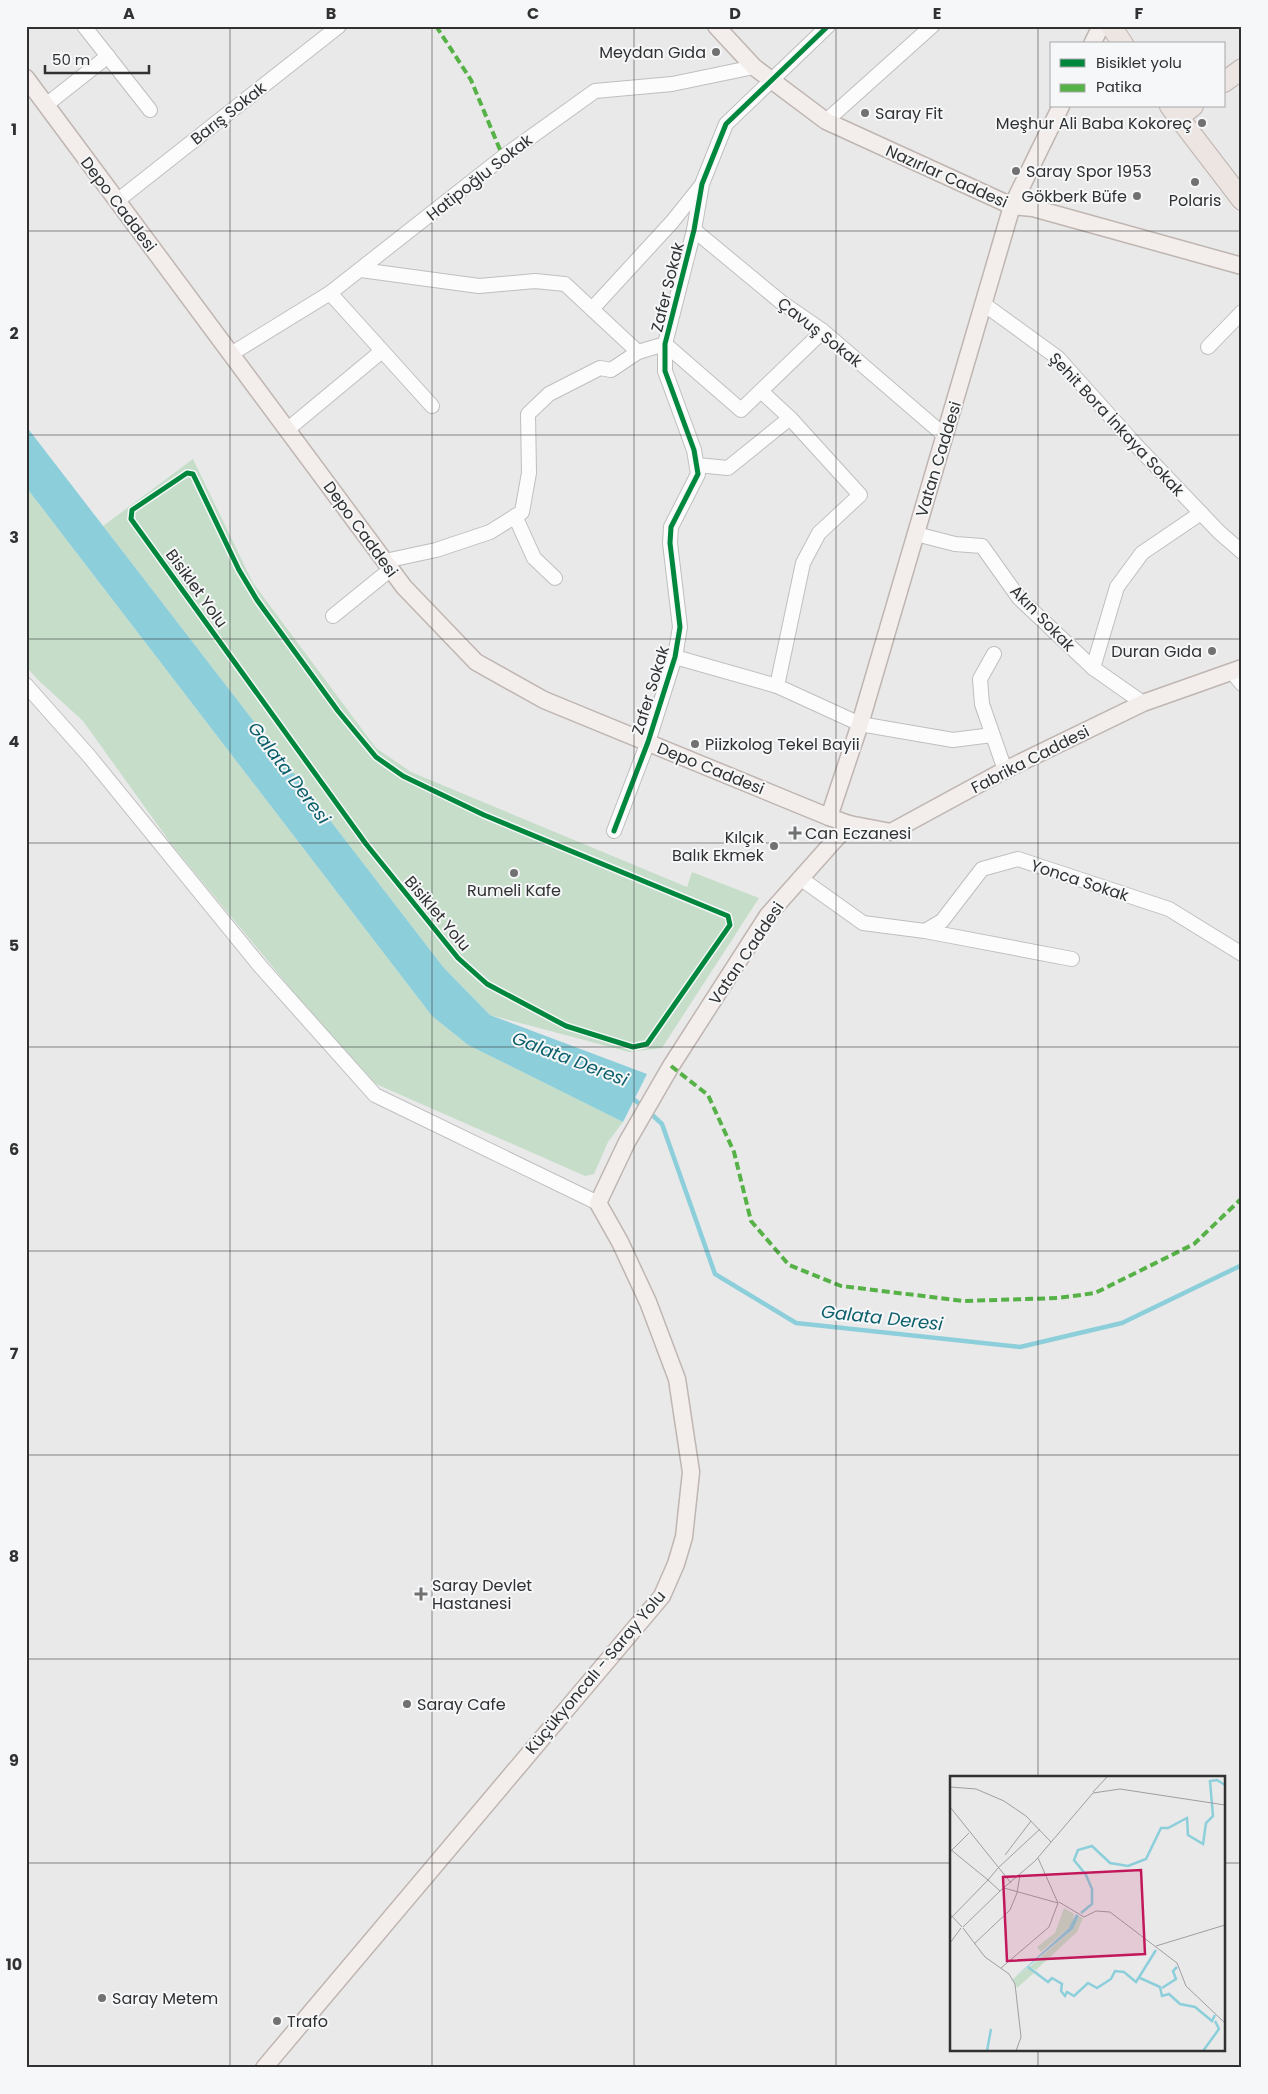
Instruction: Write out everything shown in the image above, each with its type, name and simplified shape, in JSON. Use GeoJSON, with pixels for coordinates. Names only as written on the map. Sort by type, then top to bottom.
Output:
{"type":"FeatureCollection","features":[{"type":"Feature","properties":{"kind":"highway"},"geometry":{"type":"LineString","coordinates":[[1111,26],[1121,42]]}},
{"type":"Feature","properties":{"kind":"highway"},"geometry":{"type":"LineString","coordinates":[[1226,81],[1242,69]]}},
{"type":"Feature","properties":{"kind":"highway"},"geometry":{"type":"LineString","coordinates":[[1181,110],[1242,200]]}},
{"type":"Feature","properties":{"kind":"main road","name":"Nazırlar Caddesi"},"geometry":{"type":"LineString","coordinates":[[716,26],[754,67],[826,121],[1012,206],[1033,208],[1242,266]]}},
{"type":"Feature","properties":{"kind":"main road"},"geometry":{"type":"LineString","coordinates":[[1093,42],[1101,26]]}},
{"type":"Feature","properties":{"kind":"main road","name":"Depo Caddesi"},"geometry":{"type":"LineString","coordinates":[[26,78],[404,587],[476,662],[544,700],[828,817]]}},
{"type":"Feature","properties":{"kind":"main road","name":"Vatan Caddesi"},"geometry":{"type":"LineString","coordinates":[[828,817],[860,724],[985,305],[1012,206],[1060,108]]}},
{"type":"Feature","properties":{"kind":"main road","name":"Fabrika Caddesi"},"geometry":{"type":"LineString","coordinates":[[828,817],[848,824],[891,832],[1005,770],[1143,703],[1239,672]]}},
{"type":"Feature","properties":{"kind":"main road","name":"Vatan Caddesi"},"geometry":{"type":"LineString","coordinates":[[598,1203],[628,1142],[656,1092],[768,915],[848,824]]}},
{"type":"Feature","properties":{"kind":"main road","name":"Küçükyoncalı - Saray Yolu"},"geometry":{"type":"LineString","coordinates":[[264,2068],[662,1596],[676,1564],[684,1536],[691,1472],[677,1379],[648,1302],[620,1242],[598,1203]]}},
{"type":"Feature","properties":{"kind":"street"},"geometry":{"type":"LineString","coordinates":[[84,26],[150,110]]}},
{"type":"Feature","properties":{"kind":"street","name":"Barış Sokak"},"geometry":{"type":"LineString","coordinates":[[117,201],[339,26]]}},
{"type":"Feature","properties":{"kind":"street","name":"Zafer Sokak"},"geometry":{"type":"LineString","coordinates":[[614,831],[648,742],[675,657],[680,627],[670,543],[671,527],[698,474],[697,465],[665,371],[665,344],[694,230],[702,184],[726,124],[772,82],[828,26]]}},
{"type":"Feature","properties":{"kind":"street"},"geometry":{"type":"LineString","coordinates":[[826,121],[932,26]]}},
{"type":"Feature","properties":{"kind":"street"},"geometry":{"type":"LineString","coordinates":[[46,105],[108,56]]}},
{"type":"Feature","properties":{"kind":"street","name":"Hatipoğlu Sokak"},"geometry":{"type":"LineString","coordinates":[[231,354],[330,293],[503,157],[595,91],[672,84],[754,67]]}},
{"type":"Feature","properties":{"kind":"street"},"geometry":{"type":"LineString","coordinates":[[592,309],[672,222],[702,184]]}},
{"type":"Feature","properties":{"kind":"street","name":"Çavuş Sokak"},"geometry":{"type":"LineString","coordinates":[[694,230],[781,302],[823,331],[945,436]]}},
{"type":"Feature","properties":{"kind":"street"},"geometry":{"type":"LineString","coordinates":[[361,270],[478,286],[535,281],[564,284],[638,352]]}},
{"type":"Feature","properties":{"kind":"street"},"geometry":{"type":"LineString","coordinates":[[330,293],[432,406]]}},
{"type":"Feature","properties":{"kind":"street","name":"Şehit Bora İnkaya Sokak"},"geometry":{"type":"LineString","coordinates":[[985,305],[1058,358],[1135,444],[1201,513],[1242,552]]}},
{"type":"Feature","properties":{"kind":"street"},"geometry":{"type":"LineString","coordinates":[[1208,347],[1242,312]]}},
{"type":"Feature","properties":{"kind":"street"},"geometry":{"type":"LineString","coordinates":[[334,616],[388,565],[490,532],[522,512],[529,472],[528,414],[549,394],[600,368],[611,370],[638,352],[665,344],[741,410],[823,331]]}},
{"type":"Feature","properties":{"kind":"street"},"geometry":{"type":"LineString","coordinates":[[288,429],[382,351]]}},
{"type":"Feature","properties":{"kind":"street"},"geometry":{"type":"LineString","coordinates":[[761,391],[790,418],[860,495],[819,533],[803,563],[777,686]]}},
{"type":"Feature","properties":{"kind":"street"},"geometry":{"type":"LineString","coordinates":[[697,465],[728,468],[790,418]]}},
{"type":"Feature","properties":{"kind":"street"},"geometry":{"type":"LineString","coordinates":[[1093,668],[1118,587],[1142,553],[1201,513]]}},
{"type":"Feature","properties":{"kind":"street"},"geometry":{"type":"LineString","coordinates":[[515,516],[534,558],[555,578]]}},
{"type":"Feature","properties":{"kind":"street","name":"Akın Sokak"},"geometry":{"type":"LineString","coordinates":[[916,534],[955,544],[982,546],[1019,598],[1093,668],[1143,703]]}},
{"type":"Feature","properties":{"kind":"street"},"geometry":{"type":"LineString","coordinates":[[994,654],[980,679],[982,704],[1005,770]]}},
{"type":"Feature","properties":{"kind":"street"},"geometry":{"type":"LineString","coordinates":[[675,657],[777,686],[860,724],[953,740],[992,735]]}},
{"type":"Feature","properties":{"kind":"street"},"geometry":{"type":"LineString","coordinates":[[26,685],[89,756],[260,966],[376,1095],[598,1203]]}},
{"type":"Feature","properties":{"kind":"street","name":"Yonca Sokak"},"geometry":{"type":"LineString","coordinates":[[925,931],[942,921],[982,868],[1018,859],[1169,909],[1242,954]]}},
{"type":"Feature","properties":{"kind":"street"},"geometry":{"type":"LineString","coordinates":[[800,878],[863,923],[925,931],[1072,959]]}},
{"type":"Feature","properties":{"kind":"green space"},"geometry":{"type":"Polygon","coordinates":[[[193,459],[253,583],[376,748],[411,772],[687,887],[692,872],[759,898],[662,1048],[629,1052],[490,1015],[444,968],[103,526],[193,459]]]}},
{"type":"Feature","properties":{"kind":"green space"},"geometry":{"type":"Polygon","coordinates":[[[26,487],[432,1016],[468,1045],[623,1122],[608,1142],[594,1174],[585,1176],[376,1084],[314,1017],[172,845],[83,721],[37,679],[26,666],[26,487]]]}},
{"type":"Feature","properties":{"kind":"water"},"geometry":{"type":"Polygon","coordinates":[[[26,426],[444,968],[490,1015],[647,1074],[623,1122],[468,1045],[432,1016],[26,487],[26,426]]]}},
{"type":"Feature","properties":{"kind":"waterway","name":"Galata Deresi"},"geometry":{"type":"LineString","coordinates":[[630,1096],[643,1107]]}},
{"type":"Feature","properties":{"kind":"waterway","name":"Galata Deresi"},"geometry":{"type":"LineString","coordinates":[[649,1112],[662,1124],[715,1274],[796,1323],[1020,1347],[1122,1323],[1242,1265]]}},
{"type":"Feature","properties":{"kind":"marked path"},"geometry":{"type":"LineString","coordinates":[[436,26],[471,80],[503,157]]}},
{"type":"Feature","properties":{"kind":"marked path"},"geometry":{"type":"LineString","coordinates":[[671,1066],[708,1095],[734,1152],[751,1221],[789,1265],[841,1286],[964,1301],[1058,1298],[1095,1293],[1194,1244],[1242,1198]]}},
{"type":"Feature","properties":{"kind":"cycle path"},"geometry":{"type":"LineString","coordinates":[[614,831],[648,742],[675,657],[680,627],[670,543],[671,527],[698,474],[694,450],[665,371],[665,344],[694,230],[702,184],[726,124],[828,26]]}},
{"type":"Feature","properties":{"kind":"cycle path","name":"Bisiklet Yolu"},"geometry":{"type":"LineString","coordinates":[[187,473],[193,474],[239,570],[257,600],[338,711],[376,757],[403,776],[484,815],[728,916],[730,925],[647,1044],[633,1047],[566,1026],[487,984],[458,958],[366,844],[131,519],[132,510],[187,473]]}},
{"type":"Feature","properties":{"kind":"place","name":"Meydan Gıda"},"geometry":{"type":"Point","coordinates":[716,52]}},
{"type":"Feature","properties":{"kind":"place","name":"Saray Fit"},"geometry":{"type":"Point","coordinates":[865,113]}},
{"type":"Feature","properties":{"kind":"place","name":"Meşhur Ali Baba Kokoreç"},"geometry":{"type":"Point","coordinates":[1202,123]}},
{"type":"Feature","properties":{"kind":"place","name":"Saray Spor 1953"},"geometry":{"type":"Point","coordinates":[1016,171]}},
{"type":"Feature","properties":{"kind":"place","name":"Polaris"},"geometry":{"type":"Point","coordinates":[1195,182]}},
{"type":"Feature","properties":{"kind":"place","name":"Gökberk Büfe"},"geometry":{"type":"Point","coordinates":[1137,196]}},
{"type":"Feature","properties":{"kind":"place","name":"Duran Gıda"},"geometry":{"type":"Point","coordinates":[1212,651]}},
{"type":"Feature","properties":{"kind":"place","name":"Piizkolog Tekel Bayii"},"geometry":{"type":"Point","coordinates":[695,744]}},
{"type":"Feature","properties":{"kind":"place","name":"Can Eczanesi"},"geometry":{"type":"Point","coordinates":[795,833]}},
{"type":"Feature","properties":{"kind":"place","name":"Kılçık Balık Ekmek"},"geometry":{"type":"Point","coordinates":[774,846]}},
{"type":"Feature","properties":{"kind":"place","name":"Rumeli Kafe"},"geometry":{"type":"Point","coordinates":[514,873]}},
{"type":"Feature","properties":{"kind":"place","name":"Saray Devlet Hastanesi"},"geometry":{"type":"Point","coordinates":[421,1594]}},
{"type":"Feature","properties":{"kind":"place","name":"Saray Cafe"},"geometry":{"type":"Point","coordinates":[407,1704]}},
{"type":"Feature","properties":{"kind":"place","name":"Saray Metem"},"geometry":{"type":"Point","coordinates":[102,1998]}},
{"type":"Feature","properties":{"kind":"place","name":"Trafo"},"geometry":{"type":"Point","coordinates":[277,2021]}}]}
